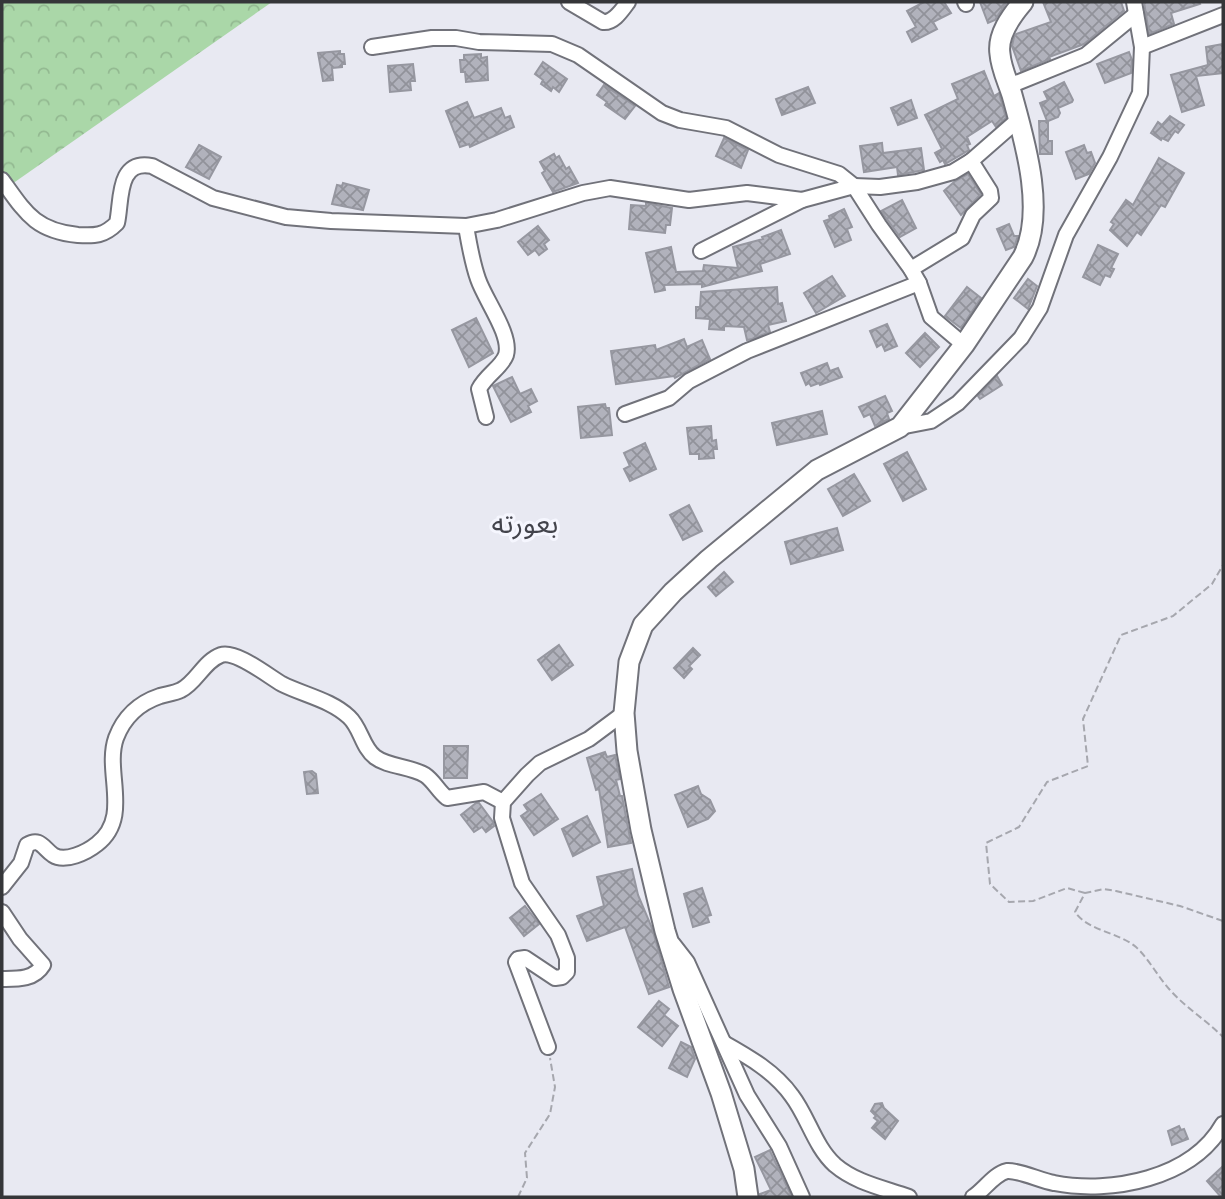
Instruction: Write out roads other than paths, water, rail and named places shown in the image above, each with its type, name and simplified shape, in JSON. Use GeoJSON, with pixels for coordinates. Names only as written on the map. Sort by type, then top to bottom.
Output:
{"type":"FeatureCollection","features":[{"type":"Feature","properties":{"kind":"main road"},"geometry":{"type":"LineString","coordinates":[[748,1197],[744,1169],[665,931],[632,788],[624,713],[626,679],[635,643],[643,625],[673,592],[817,470],[900,426],[964,345],[1017,267],[1030,244],[1034,214],[1019,119],[1000,54],[1001,40],[1012,15],[1023,2]]}},
{"type":"Feature","properties":{"kind":"street"},"geometry":{"type":"LineString","coordinates":[[569,2],[603,22],[608,22],[628,2]]}},
{"type":"Feature","properties":{"kind":"street"},"geometry":{"type":"LineString","coordinates":[[1009,86],[1086,55],[1135,8]]}},
{"type":"Feature","properties":{"kind":"street"},"geometry":{"type":"LineString","coordinates":[[900,426],[931,421],[948,410],[1027,329],[1046,296],[1072,222],[1110,157],[1140,93],[1142,47],[1135,8]]}},
{"type":"Feature","properties":{"kind":"street"},"geometry":{"type":"LineString","coordinates":[[1142,47],[1223,15]]}},
{"type":"Feature","properties":{"kind":"street"},"geometry":{"type":"LineString","coordinates":[[372,47],[432,38],[552,44],[578,55],[662,113],[680,120],[726,128],[779,156],[839,174],[854,186],[878,225],[911,269],[931,317],[964,345]]}},
{"type":"Feature","properties":{"kind":"street"},"geometry":{"type":"LineString","coordinates":[[701,251],[802,200],[854,186],[880,187],[917,182],[953,172],[971,162],[1019,119]]}},
{"type":"Feature","properties":{"kind":"street"},"geometry":{"type":"LineString","coordinates":[[911,269],[962,238],[973,215],[991,198],[990,191],[971,162]]}},
{"type":"Feature","properties":{"kind":"street"},"geometry":{"type":"LineString","coordinates":[[2,180],[22,208],[48,230],[76,234],[103,234],[117,223],[122,182],[137,166],[144,164],[213,198],[286,216],[331,221],[466,226],[497,220],[583,193],[610,188],[690,200],[747,193],[802,200]]}},
{"type":"Feature","properties":{"kind":"street"},"geometry":{"type":"LineString","coordinates":[[466,226],[478,279],[489,306],[505,333],[507,346],[505,359],[488,375],[479,389],[486,417]]}},
{"type":"Feature","properties":{"kind":"street"},"geometry":{"type":"LineString","coordinates":[[625,414],[669,398],[689,381],[747,351],[919,283]]}},
{"type":"Feature","properties":{"kind":"street"},"geometry":{"type":"LineString","coordinates":[[2,887],[21,863],[27,845],[32,842],[41,843],[54,856],[61,858],[78,854],[97,844],[108,831],[115,811],[113,750],[116,738],[131,712],[149,700],[184,688],[206,666],[224,654],[243,660],[285,685],[337,708],[355,723],[374,756],[425,775],[447,798],[484,792],[503,802]]}},
{"type":"Feature","properties":{"kind":"street"},"geometry":{"type":"LineString","coordinates":[[548,1047],[516,962],[521,957],[524,958],[555,978],[567,972],[569,965],[558,935],[522,883],[502,818],[503,802],[540,763],[589,739],[624,713]]}},
{"type":"Feature","properties":{"kind":"street"},"geometry":{"type":"LineString","coordinates":[[2,912],[20,939],[43,965],[32,976],[2,979]]}},
{"type":"Feature","properties":{"kind":"street"},"geometry":{"type":"LineString","coordinates":[[665,931],[687,962],[747,1095],[788,1163],[802,1197]]}},
{"type":"Feature","properties":{"kind":"street"},"geometry":{"type":"LineString","coordinates":[[724,1043],[752,1059],[777,1079],[792,1096],[827,1156],[837,1166],[862,1182],[909,1197]]}},
{"type":"Feature","properties":{"kind":"street"},"geometry":{"type":"LineString","coordinates":[[973,1197],[1004,1171],[1015,1171],[1051,1183],[1088,1188],[1124,1185],[1173,1169],[1210,1142],[1223,1124]]}},
{"type":"Feature","properties":{"kind":"district","name":"بعورته"},"geometry":{"type":"Point","coordinates":[525,523]}}]}
